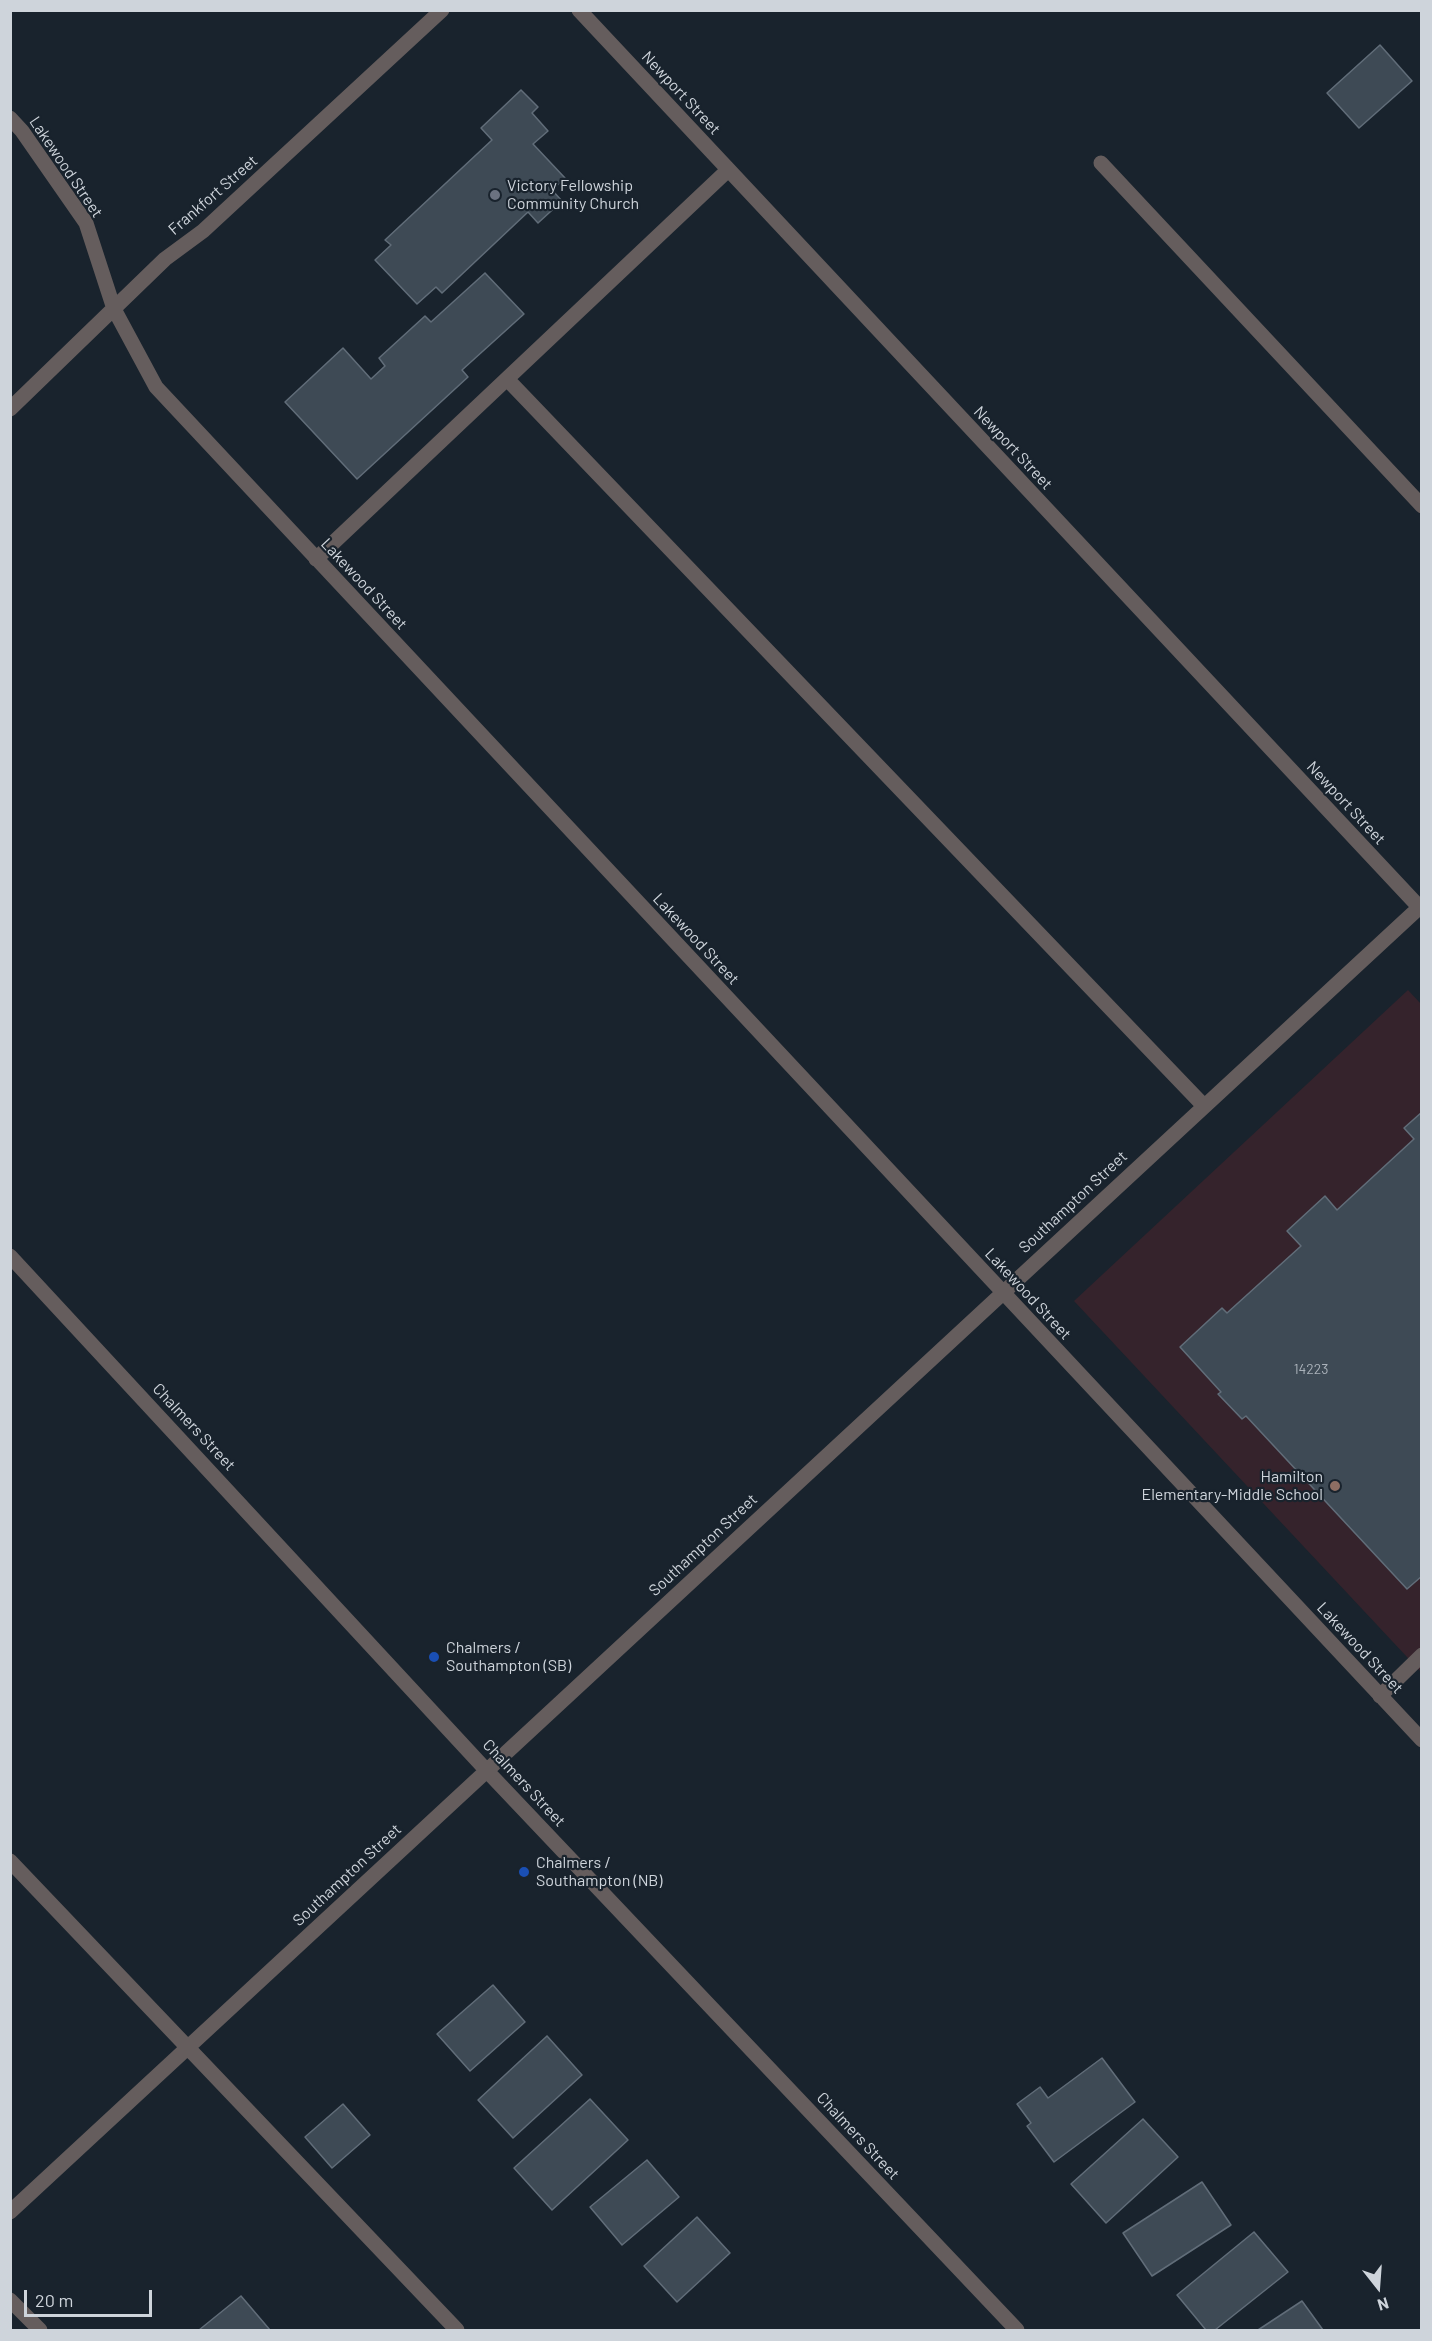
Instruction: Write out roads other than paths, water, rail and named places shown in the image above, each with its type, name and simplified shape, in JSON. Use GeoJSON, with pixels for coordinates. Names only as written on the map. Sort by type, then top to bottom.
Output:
{"type":"FeatureCollection","features":[{"type":"Feature","properties":{"kind":"street","name":"Frankfort Street"},"geometry":{"type":"LineString","coordinates":[[10,409],[165,259],[203,231],[442,10]]}},
{"type":"Feature","properties":{"kind":"street","name":"Newport Street"},"geometry":{"type":"LineString","coordinates":[[579,10],[1421,908]]}},
{"type":"Feature","properties":{"kind":"street","name":"Lakewood Street"},"geometry":{"type":"LineString","coordinates":[[10,118],[22,131],[86,223],[114,309],[156,387],[1422,1740]]}},
{"type":"Feature","properties":{"kind":"street"},"geometry":{"type":"LineString","coordinates":[[1101,163],[1422,506]]}},
{"type":"Feature","properties":{"kind":"street"},"geometry":{"type":"LineString","coordinates":[[316,558],[728,170]]}},
{"type":"Feature","properties":{"kind":"street"},"geometry":{"type":"LineString","coordinates":[[507,379],[1204,1106]]}},
{"type":"Feature","properties":{"kind":"street","name":"Southampton Street"},"geometry":{"type":"LineString","coordinates":[[10,2212],[1204,1106],[1421,908]]}},
{"type":"Feature","properties":{"kind":"street","name":"Chalmers Street"},"geometry":{"type":"LineString","coordinates":[[10,1256],[487,1770],[1017,2331]]}},
{"type":"Feature","properties":{"kind":"street"},"geometry":{"type":"LineString","coordinates":[[1380,1696],[1422,1655]]}},
{"type":"Feature","properties":{"kind":"street"},"geometry":{"type":"LineString","coordinates":[[10,1861],[457,2331]]}},
{"type":"Feature","properties":{"kind":"street"},"geometry":{"type":"LineString","coordinates":[[10,2300],[40,2331]]}},
{"type":"Feature","properties":{"kind":"place","name":"Victory Fellowship Community Church"},"geometry":{"type":"Point","coordinates":[495,195]}},
{"type":"Feature","properties":{"kind":"place","name":"Hamilton Elementary-Middle School"},"geometry":{"type":"Point","coordinates":[1335,1486]}},
{"type":"Feature","properties":{"kind":"place","name":"Chalmers / Southampton (SB)"},"geometry":{"type":"Point","coordinates":[434,1657]}},
{"type":"Feature","properties":{"kind":"place","name":"Chalmers / Southampton (NB)"},"geometry":{"type":"Point","coordinates":[524,1872]}}]}
